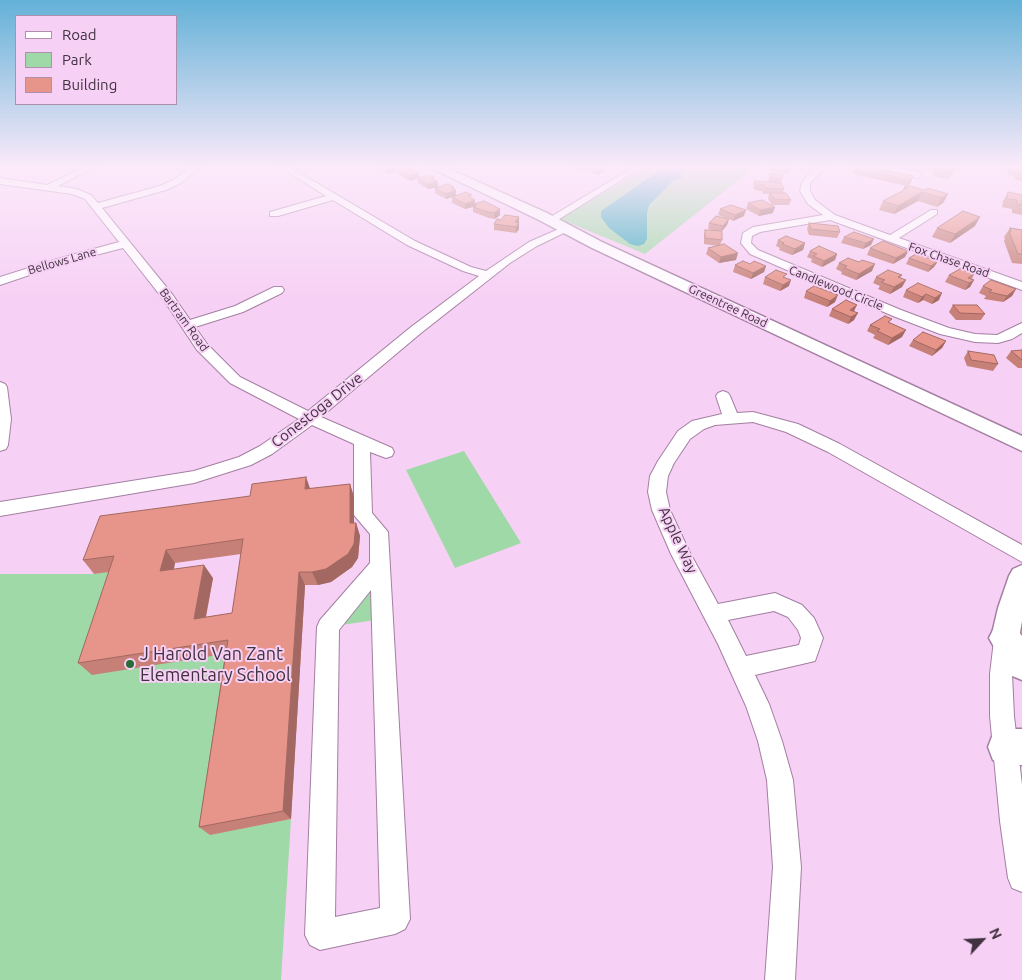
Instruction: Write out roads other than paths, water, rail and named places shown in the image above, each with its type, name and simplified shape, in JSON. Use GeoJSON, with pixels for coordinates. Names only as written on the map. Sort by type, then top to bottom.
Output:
{"type":"FeatureCollection","features":[{"type":"Feature","properties":{"kind":"main road","name":"Greentree Road"},"geometry":{"type":"LineString","coordinates":[[530,212],[1022,444]]}},
{"type":"Feature","properties":{"kind":"main road"},"geometry":{"type":"LineString","coordinates":[[1014,651],[1011,608],[1022,576]]}},
{"type":"Feature","properties":{"kind":"street","name":"Bartram Road"},"geometry":{"type":"LineString","coordinates":[[100,212],[168,297],[186,325],[212,358],[235,380],[277,403],[386,452]]}},
{"type":"Feature","properties":{"kind":"street"},"geometry":{"type":"LineString","coordinates":[[274,214],[282,212]]}},
{"type":"Feature","properties":{"kind":"street"},"geometry":{"type":"LineString","coordinates":[[359,212],[411,243],[467,269],[488,275]]}},
{"type":"Feature","properties":{"kind":"street"},"geometry":{"type":"LineString","coordinates":[[549,221],[564,212]]}},
{"type":"Feature","properties":{"kind":"street","name":"Fox Chase Road"},"geometry":{"type":"LineString","coordinates":[[824,212],[831,217],[1022,286]]}},
{"type":"Feature","properties":{"kind":"street"},"geometry":{"type":"LineString","coordinates":[[890,239],[934,212]]}},
{"type":"Feature","properties":{"kind":"street","name":"Candlewood Circle"},"geometry":{"type":"LineString","coordinates":[[831,217],[757,229],[747,235],[746,243],[754,252],[772,261],[897,313],[953,333],[975,338],[998,339],[1022,327]]}},
{"type":"Feature","properties":{"kind":"street","name":"Conestoga Drive"},"geometry":{"type":"LineString","coordinates":[[0,509],[166,482],[222,470],[266,450],[311,417],[416,330],[488,275],[524,249],[566,230]]}},
{"type":"Feature","properties":{"kind":"street","name":"Bellows Lane"},"geometry":{"type":"LineString","coordinates":[[0,281],[54,263],[125,244]]}},
{"type":"Feature","properties":{"kind":"street"},"geometry":{"type":"LineString","coordinates":[[186,325],[233,311],[278,290]]}},
{"type":"Feature","properties":{"kind":"street"},"geometry":{"type":"LineString","coordinates":[[0,387],[4,419],[0,445]]}},
{"type":"Feature","properties":{"kind":"street"},"geometry":{"type":"LineString","coordinates":[[723,396],[731,417]]}},
{"type":"Feature","properties":{"kind":"street","name":"Apple Way"},"geometry":{"type":"LineString","coordinates":[[780,980],[787,867],[785,822],[780,780],[770,741],[757,704],[661,510],[657,492],[659,476],[674,448],[684,435],[698,425],[731,417],[753,417],[792,428],[863,463],[1022,554]]}},
{"type":"Feature","properties":{"kind":"street"},"geometry":{"type":"LineString","coordinates":[[362,441],[363,515],[379,532],[395,918],[320,935],[328,627],[380,565]]}},
{"type":"Feature","properties":{"kind":"street"},"geometry":{"type":"LineString","coordinates":[[713,614],[775,602],[795,611],[808,627],[812,638],[807,654],[740,668]]}},
{"type":"Feature","properties":{"kind":"street"},"geometry":{"type":"LineString","coordinates":[[1014,651],[1001,674],[1002,716],[1014,747],[1013,821],[1022,878]]}},
{"type":"Feature","properties":{"kind":"water"},"geometry":{"type":"Polygon","coordinates":[[[601,212],[647,212],[647,239],[644,244],[638,246],[630,244],[609,228],[601,217],[601,212]]]}},
{"type":"Feature","properties":{"kind":"place","name":"J Harold Van Zant Elementary School"},"geometry":{"type":"Point","coordinates":[130,664]}}]}
